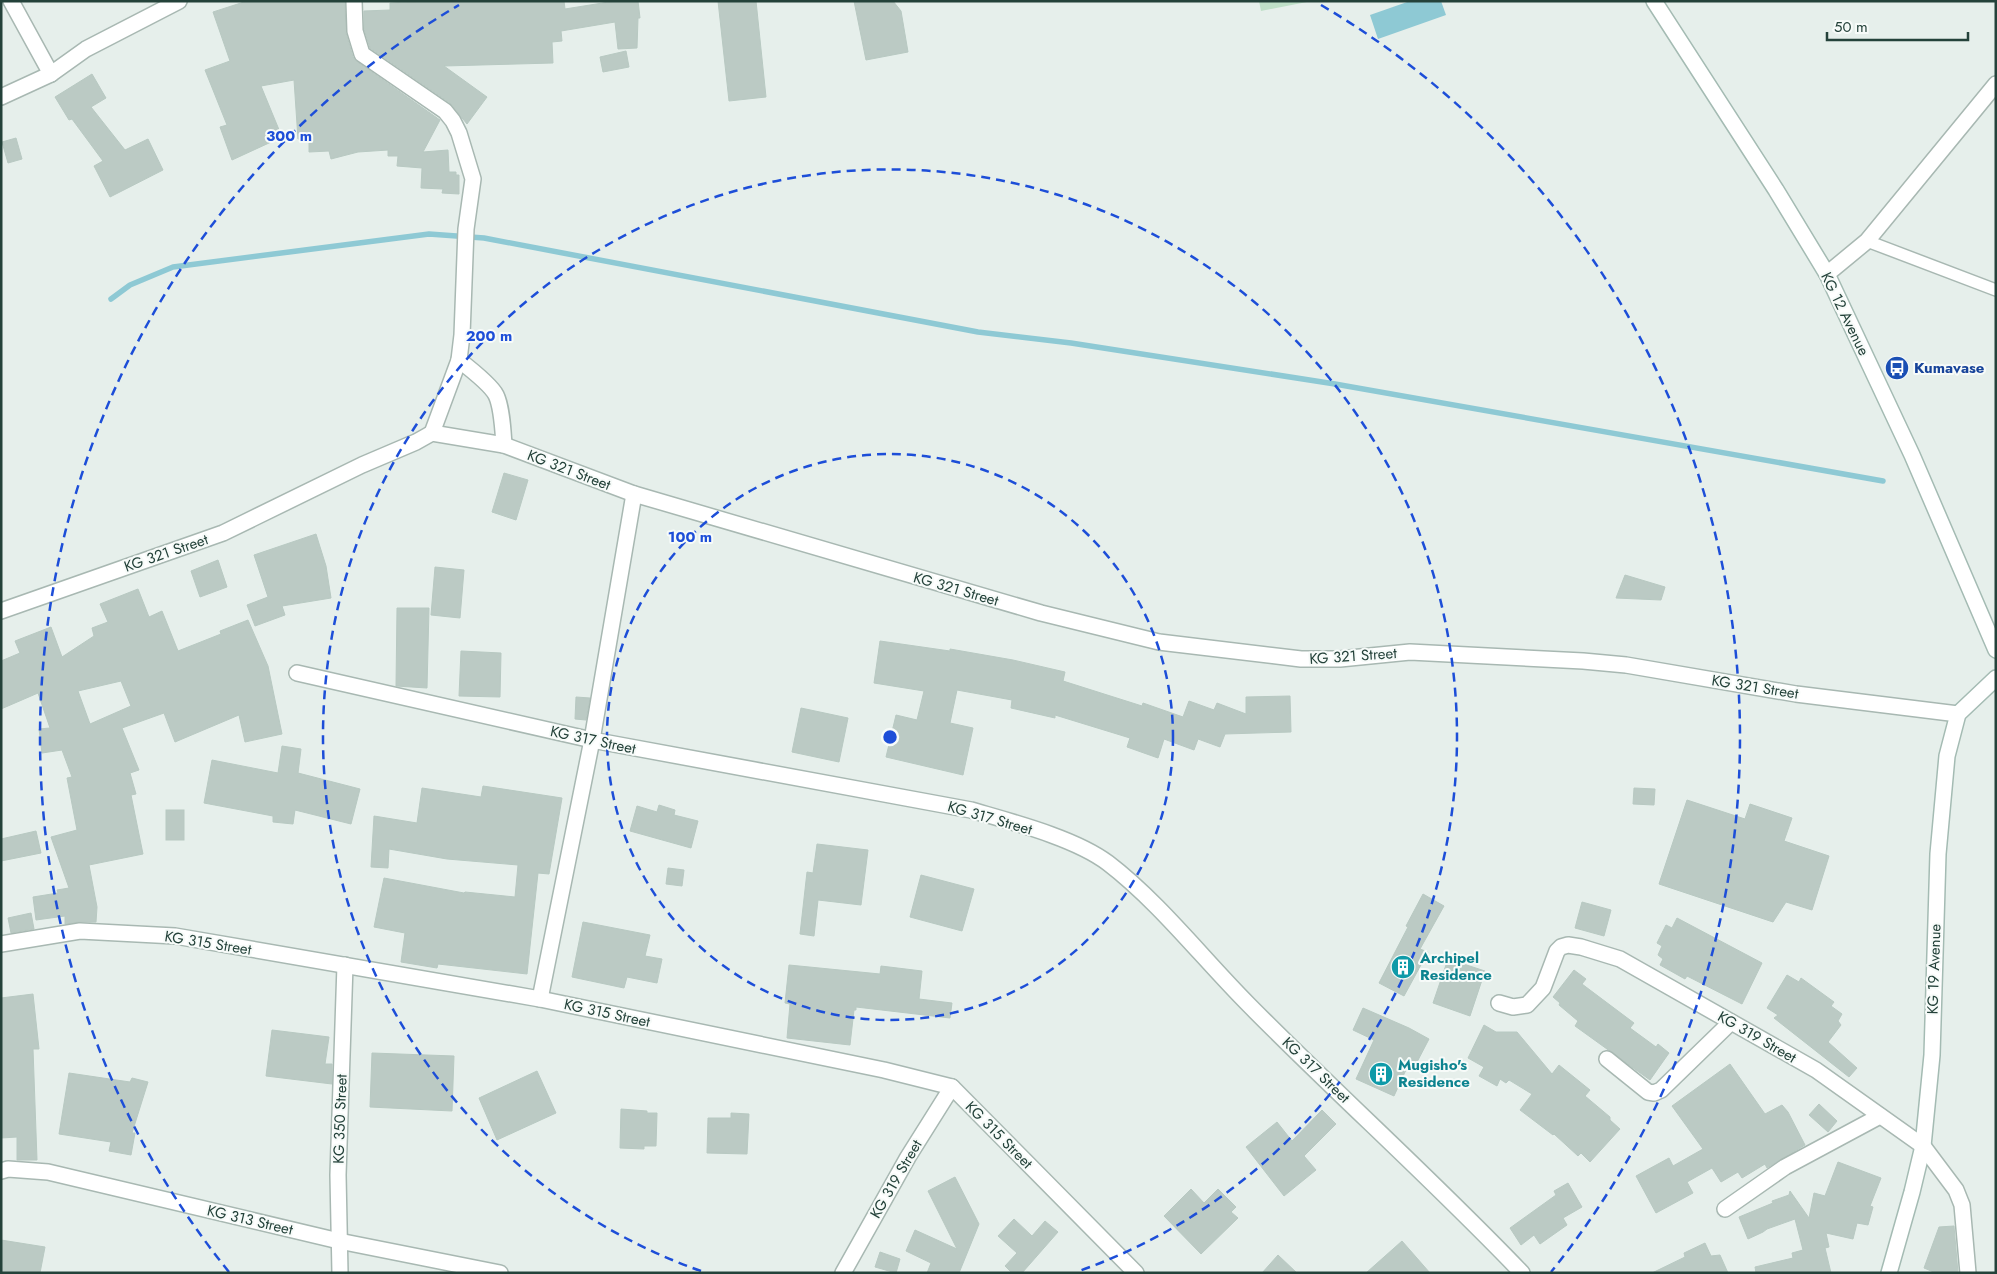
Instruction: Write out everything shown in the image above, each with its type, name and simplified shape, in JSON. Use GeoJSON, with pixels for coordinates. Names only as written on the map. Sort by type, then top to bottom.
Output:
{"type":"FeatureCollection","features":[{"type":"Feature","properties":{"kind":"street"},"geometry":{"type":"LineString","coordinates":[[11,1],[51,74]]}},
{"type":"Feature","properties":{"kind":"street"},"geometry":{"type":"LineString","coordinates":[[1,97],[51,74],[86,49],[179,1]]}},
{"type":"Feature","properties":{"kind":"street"},"geometry":{"type":"LineString","coordinates":[[354,1],[355,31],[362,54],[445,111],[459,133],[473,178],[466,229],[462,335],[459,360],[432,433]]}},
{"type":"Feature","properties":{"kind":"street","name":"KG 12 Avenue"},"geometry":{"type":"LineString","coordinates":[[1654,1],[1776,190],[1827,274],[1912,455],[1996,650]]}},
{"type":"Feature","properties":{"kind":"street"},"geometry":{"type":"LineString","coordinates":[[1827,274],[1867,241],[1996,84]]}},
{"type":"Feature","properties":{"kind":"street"},"geometry":{"type":"LineString","coordinates":[[459,360],[496,394],[502,422],[504,445]]}},
{"type":"Feature","properties":{"kind":"street","name":"KG 321 Street"},"geometry":{"type":"LineString","coordinates":[[1,611],[223,533],[432,433],[454,435],[504,445],[634,494],[1041,613],[1159,642],[1302,659],[1340,659],[1410,652],[1583,661],[1626,666],[1796,694],[1958,714]]}},
{"type":"Feature","properties":{"kind":"street"},"geometry":{"type":"LineString","coordinates":[[540,999],[592,740],[634,494]]}},
{"type":"Feature","properties":{"kind":"street","name":"KG 317 Street"},"geometry":{"type":"LineString","coordinates":[[297,674],[592,740],[971,810],[1034,830],[1076,846],[1107,862],[1142,893],[1250,1005],[1522,1273]]}},
{"type":"Feature","properties":{"kind":"street"},"geometry":{"type":"LineString","coordinates":[[1958,714],[1996,678]]}},
{"type":"Feature","properties":{"kind":"street","name":"KG 19 Avenue"},"geometry":{"type":"LineString","coordinates":[[1889,1273],[1923,1146],[1932,1055],[1938,854],[1942,802],[1947,756],[1958,714]]}},
{"type":"Feature","properties":{"kind":"street","name":"KG 315 Street"},"geometry":{"type":"LineString","coordinates":[[1,944],[80,932],[175,936],[540,999],[884,1070],[952,1087],[1136,1273]]}},
{"type":"Feature","properties":{"kind":"street","name":"KG 319 Street"},"geometry":{"type":"LineString","coordinates":[[1499,1003],[1513,1007],[1527,1005],[1542,988],[1557,951],[1561,947],[1568,945],[1581,947],[1620,959],[1816,1070],[1923,1146],[1956,1190],[1962,1205],[1968,1273]]}},
{"type":"Feature","properties":{"kind":"street","name":"KG 350 Street"},"geometry":{"type":"LineString","coordinates":[[340,1273],[338,1174],[345,965]]}},
{"type":"Feature","properties":{"kind":"street"},"geometry":{"type":"LineString","coordinates":[[1607,1060],[1648,1092],[1654,1093],[1661,1090],[1680,1073],[1731,1022]]}},
{"type":"Feature","properties":{"kind":"street","name":"KG 319 Street"},"geometry":{"type":"LineString","coordinates":[[843,1273],[908,1157],[952,1087]]}},
{"type":"Feature","properties":{"kind":"street"},"geometry":{"type":"LineString","coordinates":[[1724,1209],[1785,1167],[1880,1116]]}},
{"type":"Feature","properties":{"kind":"street","name":"KG 313 Street"},"geometry":{"type":"LineString","coordinates":[[1,1171],[8,1169],[48,1172],[339,1241],[500,1273]]}},
{"type":"Feature","properties":{"kind":"lane"},"geometry":{"type":"LineString","coordinates":[[1867,241],[1996,290]]}},
{"type":"Feature","properties":{"kind":"green space"},"geometry":{"type":"Polygon","coordinates":[[[1259,1],[1312,1],[1261,11],[1259,1]]]}},
{"type":"Feature","properties":{"kind":"water"},"geometry":{"type":"Polygon","coordinates":[[[1410,1],[1441,1],[1446,15],[1378,39],[1370,15],[1410,1]]]}},
{"type":"Feature","properties":{"kind":"building"},"geometry":{"type":"Polygon","coordinates":[[[247,1],[345,1],[346,33],[353,57],[440,120],[423,152],[448,150],[449,172],[456,172],[456,175],[459,175],[459,194],[442,193],[443,189],[421,188],[422,168],[397,166],[398,156],[388,156],[388,150],[358,152],[331,159],[329,151],[309,152],[309,139],[298,139],[294,80],[261,86],[282,137],[232,160],[220,127],[227,125],[205,70],[230,61],[213,12],[247,1]]]}},
{"type":"Feature","properties":{"kind":"building"},"geometry":{"type":"Polygon","coordinates":[[[425,1],[564,1],[565,9],[615,1],[638,1],[640,18],[638,18],[637,48],[618,49],[615,22],[561,31],[562,41],[552,42],[553,63],[444,66],[487,97],[467,124],[450,103],[370,48],[364,29],[364,11],[390,10],[390,3],[425,1]]]}},
{"type":"Feature","properties":{"kind":"building"},"geometry":{"type":"Polygon","coordinates":[[[718,1],[756,1],[766,97],[729,101],[718,1]]]}},
{"type":"Feature","properties":{"kind":"building"},"geometry":{"type":"Polygon","coordinates":[[[854,1],[893,1],[901,11],[908,52],[866,60],[854,1]]]}},
{"type":"Feature","properties":{"kind":"building"},"geometry":{"type":"Polygon","coordinates":[[[626,51],[629,67],[603,72],[600,57],[626,51]]]}},
{"type":"Feature","properties":{"kind":"building"},"geometry":{"type":"Polygon","coordinates":[[[92,74],[106,98],[91,107],[125,150],[148,139],[163,170],[110,197],[94,166],[103,161],[72,119],[69,120],[55,97],[92,74]]]}},
{"type":"Feature","properties":{"kind":"building"},"geometry":{"type":"Polygon","coordinates":[[[16,138],[22,159],[8,163],[2,142],[16,138]]]}},
{"type":"Feature","properties":{"kind":"building"},"geometry":{"type":"Polygon","coordinates":[[[504,473],[528,480],[516,520],[492,512],[504,473]]]}},
{"type":"Feature","properties":{"kind":"building"},"geometry":{"type":"Polygon","coordinates":[[[316,534],[326,566],[331,598],[282,606],[285,615],[255,626],[247,605],[268,597],[254,555],[316,534]]]}},
{"type":"Feature","properties":{"kind":"building"},"geometry":{"type":"Polygon","coordinates":[[[218,560],[227,587],[200,597],[191,571],[218,560]]]}},
{"type":"Feature","properties":{"kind":"building"},"geometry":{"type":"Polygon","coordinates":[[[435,567],[464,570],[460,618],[431,615],[435,567]]]}},
{"type":"Feature","properties":{"kind":"building"},"geometry":{"type":"Polygon","coordinates":[[[1625,575],[1665,587],[1661,600],[1616,598],[1625,575]]]}},
{"type":"Feature","properties":{"kind":"building"},"geometry":{"type":"Polygon","coordinates":[[[138,589],[149,617],[162,611],[178,651],[221,634],[220,631],[248,620],[268,666],[282,734],[245,742],[239,715],[175,742],[164,713],[122,728],[139,770],[130,773],[136,794],[131,795],[143,854],[89,865],[97,907],[96,922],[65,924],[65,916],[36,920],[33,897],[58,893],[57,890],[69,888],[51,837],[77,830],[67,778],[72,777],[62,750],[42,753],[39,729],[50,728],[38,693],[1,709],[1,661],[20,653],[15,641],[51,627],[62,657],[94,636],[92,628],[108,622],[100,604],[138,589]],[[121,681],[78,691],[90,724],[131,706],[121,681]]]}},
{"type":"Feature","properties":{"kind":"building"},"geometry":{"type":"Polygon","coordinates":[[[397,608],[429,608],[427,688],[396,686],[397,608]]]}},
{"type":"Feature","properties":{"kind":"building"},"geometry":{"type":"Polygon","coordinates":[[[880,641],[950,651],[950,649],[1013,660],[1065,672],[1063,681],[1142,706],[1143,703],[1183,717],[1189,701],[1214,710],[1217,703],[1246,714],[1246,697],[1290,696],[1291,732],[1225,734],[1220,747],[1198,739],[1194,750],[1164,739],[1158,758],[1127,747],[1130,738],[1055,715],[1055,718],[1011,708],[1012,700],[957,690],[950,723],[973,728],[963,775],[886,757],[896,715],[917,720],[924,691],[874,683],[880,641]]]}},
{"type":"Feature","properties":{"kind":"building"},"geometry":{"type":"Polygon","coordinates":[[[461,651],[501,653],[500,697],[459,696],[461,651]]]}},
{"type":"Feature","properties":{"kind":"building"},"geometry":{"type":"Polygon","coordinates":[[[576,697],[590,698],[586,720],[575,719],[576,697]]]}},
{"type":"Feature","properties":{"kind":"building"},"geometry":{"type":"Polygon","coordinates":[[[801,708],[848,718],[839,762],[792,752],[801,708]]]}},
{"type":"Feature","properties":{"kind":"building"},"geometry":{"type":"Polygon","coordinates":[[[282,746],[301,749],[298,773],[360,789],[351,824],[295,810],[293,824],[273,822],[273,816],[204,803],[212,760],[278,773],[282,746]]]}},
{"type":"Feature","properties":{"kind":"building"},"geometry":{"type":"Polygon","coordinates":[[[483,786],[562,798],[549,874],[538,873],[527,974],[438,964],[437,968],[401,962],[405,933],[374,927],[384,878],[464,893],[515,897],[518,865],[447,859],[389,849],[388,868],[371,867],[374,816],[417,823],[422,788],[481,797],[483,786]]]}},
{"type":"Feature","properties":{"kind":"building"},"geometry":{"type":"Polygon","coordinates":[[[1634,788],[1655,789],[1654,805],[1633,804],[1634,788]]]}},
{"type":"Feature","properties":{"kind":"building"},"geometry":{"type":"Polygon","coordinates":[[[1687,800],[1745,819],[1750,804],[1792,818],[1784,841],[1829,856],[1812,910],[1786,902],[1773,922],[1659,884],[1687,800]]]}},
{"type":"Feature","properties":{"kind":"building"},"geometry":{"type":"Polygon","coordinates":[[[659,805],[675,810],[674,815],[698,821],[691,848],[630,831],[637,806],[657,812],[659,805]]]}},
{"type":"Feature","properties":{"kind":"building"},"geometry":{"type":"Polygon","coordinates":[[[166,810],[184,810],[184,840],[166,840],[166,810]]]}},
{"type":"Feature","properties":{"kind":"building"},"geometry":{"type":"Polygon","coordinates":[[[36,831],[41,853],[1,861],[1,839],[36,831]]]}},
{"type":"Feature","properties":{"kind":"building"},"geometry":{"type":"Polygon","coordinates":[[[817,844],[868,850],[861,905],[818,900],[814,936],[800,934],[807,872],[813,873],[817,844]]]}},
{"type":"Feature","properties":{"kind":"building"},"geometry":{"type":"Polygon","coordinates":[[[668,868],[684,870],[682,886],[666,884],[668,868]]]}},
{"type":"Feature","properties":{"kind":"building"},"geometry":{"type":"Polygon","coordinates":[[[921,875],[974,889],[962,931],[910,917],[921,875]]]}},
{"type":"Feature","properties":{"kind":"building"},"geometry":{"type":"Polygon","coordinates":[[[1423,894],[1444,906],[1420,949],[1428,952],[1404,996],[1379,983],[1423,894]]]}},
{"type":"Feature","properties":{"kind":"building"},"geometry":{"type":"Polygon","coordinates":[[[1582,902],[1611,910],[1604,936],[1575,928],[1582,902]]]}},
{"type":"Feature","properties":{"kind":"building"},"geometry":{"type":"Polygon","coordinates":[[[31,913],[34,929],[11,933],[8,918],[31,913]]]}},
{"type":"Feature","properties":{"kind":"building"},"geometry":{"type":"Polygon","coordinates":[[[1677,918],[1762,963],[1742,1004],[1687,976],[1685,979],[1660,965],[1663,959],[1658,955],[1662,946],[1657,943],[1666,925],[1672,928],[1677,918]]]}},
{"type":"Feature","properties":{"kind":"building"},"geometry":{"type":"Polygon","coordinates":[[[583,922],[650,935],[645,956],[662,959],[657,983],[627,977],[624,988],[572,977],[583,922]]]}},
{"type":"Feature","properties":{"kind":"building"},"geometry":{"type":"Polygon","coordinates":[[[1448,959],[1485,971],[1470,1016],[1433,1003],[1448,959]]]}},
{"type":"Feature","properties":{"kind":"building"},"geometry":{"type":"Polygon","coordinates":[[[789,965],[880,974],[881,966],[922,971],[919,999],[952,1003],[950,1018],[856,1007],[856,1010],[854,1010],[850,1045],[787,1038],[790,1004],[785,1003],[789,965]]]}},
{"type":"Feature","properties":{"kind":"building"},"geometry":{"type":"Polygon","coordinates":[[[1574,970],[1586,979],[1582,984],[1634,1023],[1630,1028],[1656,1047],[1658,1044],[1669,1053],[1650,1080],[1575,1026],[1578,1021],[1559,1005],[1560,1003],[1553,997],[1574,970]]]}},
{"type":"Feature","properties":{"kind":"building"},"geometry":{"type":"Polygon","coordinates":[[[1787,975],[1799,982],[1801,978],[1834,1002],[1831,1006],[1842,1014],[1838,1021],[1841,1025],[1828,1042],[1857,1068],[1849,1077],[1774,1018],[1778,1015],[1767,1008],[1787,975]]]}},
{"type":"Feature","properties":{"kind":"building"},"geometry":{"type":"Polygon","coordinates":[[[33,994],[39,1049],[33,1049],[37,1160],[17,1160],[17,1137],[1,1138],[1,998],[33,994]]]}},
{"type":"Feature","properties":{"kind":"building"},"geometry":{"type":"Polygon","coordinates":[[[1363,1008],[1429,1039],[1416,1064],[1410,1061],[1394,1096],[1356,1079],[1374,1040],[1353,1030],[1363,1008]]]}},
{"type":"Feature","properties":{"kind":"building"},"geometry":{"type":"Polygon","coordinates":[[[1484,1025],[1496,1032],[1517,1032],[1552,1074],[1559,1065],[1590,1090],[1585,1096],[1610,1117],[1610,1120],[1620,1129],[1590,1162],[1581,1153],[1578,1156],[1554,1134],[1520,1110],[1532,1094],[1509,1080],[1506,1083],[1500,1079],[1497,1086],[1479,1076],[1484,1067],[1468,1058],[1484,1025]]]}},
{"type":"Feature","properties":{"kind":"building"},"geometry":{"type":"Polygon","coordinates":[[[272,1030],[329,1037],[325,1064],[332,1064],[332,1084],[266,1076],[272,1030]]]}},
{"type":"Feature","properties":{"kind":"building"},"geometry":{"type":"Polygon","coordinates":[[[372,1053],[454,1056],[452,1111],[370,1107],[372,1053]]]}},
{"type":"Feature","properties":{"kind":"building"},"geometry":{"type":"Polygon","coordinates":[[[1730,1064],[1765,1114],[1782,1105],[1788,1112],[1805,1145],[1767,1168],[1765,1164],[1742,1178],[1738,1172],[1721,1182],[1712,1168],[1687,1182],[1693,1193],[1656,1213],[1636,1176],[1669,1158],[1673,1166],[1703,1149],[1672,1106],[1730,1064]]]}},
{"type":"Feature","properties":{"kind":"building"},"geometry":{"type":"Polygon","coordinates":[[[537,1071],[556,1113],[497,1140],[479,1098],[537,1071]]]}},
{"type":"Feature","properties":{"kind":"building"},"geometry":{"type":"Polygon","coordinates":[[[69,1073],[130,1082],[132,1078],[148,1082],[132,1133],[135,1133],[131,1155],[109,1151],[111,1142],[59,1134],[69,1073]]]}},
{"type":"Feature","properties":{"kind":"building"},"geometry":{"type":"Polygon","coordinates":[[[1819,1104],[1837,1121],[1828,1132],[1809,1115],[1819,1104]]]}},
{"type":"Feature","properties":{"kind":"building"},"geometry":{"type":"Polygon","coordinates":[[[621,1109],[657,1113],[656,1146],[644,1146],[644,1149],[620,1148],[621,1109]]]}},
{"type":"Feature","properties":{"kind":"building"},"geometry":{"type":"Polygon","coordinates":[[[1322,1110],[1336,1124],[1304,1156],[1316,1170],[1284,1196],[1246,1147],[1277,1122],[1292,1141],[1322,1110]]]}},
{"type":"Feature","properties":{"kind":"building"},"geometry":{"type":"Polygon","coordinates":[[[731,1113],[749,1114],[747,1154],[707,1153],[708,1118],[731,1118],[731,1113]]]}},
{"type":"Feature","properties":{"kind":"building"},"geometry":{"type":"Polygon","coordinates":[[[1838,1162],[1881,1178],[1870,1206],[1873,1207],[1868,1225],[1857,1223],[1853,1239],[1826,1233],[1829,1247],[1825,1248],[1831,1273],[1756,1273],[1755,1267],[1793,1258],[1792,1253],[1803,1250],[1795,1219],[1767,1229],[1748,1239],[1739,1217],[1789,1195],[1790,1191],[1809,1218],[1814,1193],[1825,1196],[1838,1162]]]}},
{"type":"Feature","properties":{"kind":"building"},"geometry":{"type":"Polygon","coordinates":[[[955,1177],[979,1224],[959,1273],[927,1273],[931,1263],[906,1251],[915,1230],[957,1249],[928,1191],[955,1177]]]}},
{"type":"Feature","properties":{"kind":"building"},"geometry":{"type":"Polygon","coordinates":[[[1568,1183],[1582,1207],[1563,1218],[1567,1225],[1540,1244],[1534,1235],[1521,1245],[1510,1228],[1556,1195],[1554,1191],[1568,1183]]]}},
{"type":"Feature","properties":{"kind":"building"},"geometry":{"type":"Polygon","coordinates":[[[1191,1189],[1204,1203],[1218,1189],[1236,1207],[1231,1212],[1238,1218],[1201,1254],[1164,1216],[1191,1189]]]}},
{"type":"Feature","properties":{"kind":"building"},"geometry":{"type":"Polygon","coordinates":[[[1014,1219],[1032,1236],[1045,1221],[1058,1232],[1022,1273],[1012,1273],[1005,1266],[1017,1253],[998,1236],[1014,1219]]]}},
{"type":"Feature","properties":{"kind":"building"},"geometry":{"type":"Polygon","coordinates":[[[1954,1226],[1958,1273],[1936,1273],[1924,1268],[1939,1227],[1954,1226]]]}},
{"type":"Feature","properties":{"kind":"building"},"geometry":{"type":"Polygon","coordinates":[[[1,1240],[45,1247],[40,1273],[1,1273],[1,1240]]]}},
{"type":"Feature","properties":{"kind":"building"},"geometry":{"type":"Polygon","coordinates":[[[1402,1241],[1430,1273],[1366,1273],[1402,1241]]]}},
{"type":"Feature","properties":{"kind":"building"},"geometry":{"type":"Polygon","coordinates":[[[1705,1243],[1711,1256],[1720,1255],[1728,1273],[1652,1273],[1685,1257],[1684,1253],[1705,1243]]]}},
{"type":"Feature","properties":{"kind":"building"},"geometry":{"type":"Polygon","coordinates":[[[880,1252],[900,1259],[896,1273],[875,1267],[880,1252]]]}},
{"type":"Feature","properties":{"kind":"building"},"geometry":{"type":"Polygon","coordinates":[[[1278,1255],[1297,1273],[1262,1273],[1278,1255]]]}},
{"type":"Feature","properties":{"kind":"waterway"},"geometry":{"type":"LineString","coordinates":[[111,299],[130,285],[173,267],[429,234],[484,238],[978,332],[1071,343],[1335,384],[1883,481]]}},
{"type":"Feature","properties":{"kind":"place","name":"Kumavase"},"geometry":{"type":"Point","coordinates":[1897,368]}},
{"type":"Feature","properties":{"kind":"place","name":"Archipel Residence"},"geometry":{"type":"Point","coordinates":[1403,967]}},
{"type":"Feature","properties":{"kind":"place","name":"Mugisho's Residence"},"geometry":{"type":"Point","coordinates":[1381,1074]}}]}
